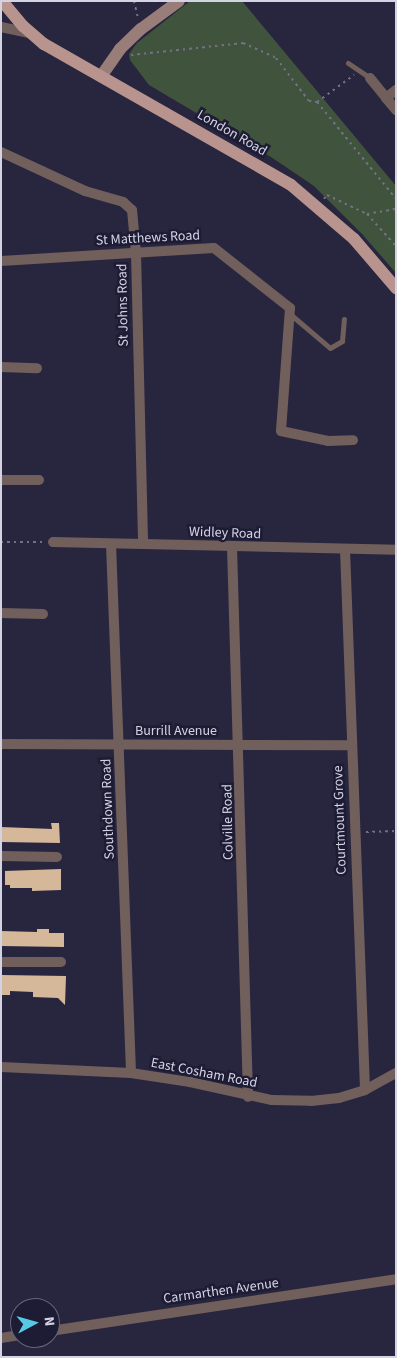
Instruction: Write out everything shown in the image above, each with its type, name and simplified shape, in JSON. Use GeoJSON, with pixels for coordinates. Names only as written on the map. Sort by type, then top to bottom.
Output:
{"type":"FeatureCollection","features":[{"type":"Feature","properties":{"kind":"main road","name":"London Road"},"geometry":{"type":"LineString","coordinates":[[2,1],[30,33],[56,51],[102,75],[291,185],[354,239],[396,288]]}},
{"type":"Feature","properties":{"kind":"main road"},"geometry":{"type":"LineString","coordinates":[[102,75],[120,49],[141,29],[179,1]]}},
{"type":"Feature","properties":{"kind":"street"},"geometry":{"type":"LineString","coordinates":[[1,27],[30,33]]}},
{"type":"Feature","properties":{"kind":"street"},"geometry":{"type":"LineString","coordinates":[[370,78],[396,110]]}},
{"type":"Feature","properties":{"kind":"street"},"geometry":{"type":"LineString","coordinates":[[386,98],[396,90]]}},
{"type":"Feature","properties":{"kind":"street","name":"St Johns Road"},"geometry":{"type":"LineString","coordinates":[[1,152],[86,191],[128,205],[134,217],[143,544]]}},
{"type":"Feature","properties":{"kind":"street","name":"St Matthews Road"},"geometry":{"type":"LineString","coordinates":[[1,261],[214,248],[290,308],[289,314]]}},
{"type":"Feature","properties":{"kind":"street"},"geometry":{"type":"LineString","coordinates":[[289,314],[282,431],[328,441],[353,440]]}},
{"type":"Feature","properties":{"kind":"street"},"geometry":{"type":"LineString","coordinates":[[1,367],[37,368]]}},
{"type":"Feature","properties":{"kind":"street"},"geometry":{"type":"LineString","coordinates":[[1,480],[39,480]]}},
{"type":"Feature","properties":{"kind":"street","name":"Widley Road"},"geometry":{"type":"LineString","coordinates":[[53,542],[396,550]]}},
{"type":"Feature","properties":{"kind":"street","name":"Southdown Road"},"geometry":{"type":"LineString","coordinates":[[111,544],[131,1073]]}},
{"type":"Feature","properties":{"kind":"street","name":"Colville Road"},"geometry":{"type":"LineString","coordinates":[[232,547],[240,745],[248,1096]]}},
{"type":"Feature","properties":{"kind":"street","name":"Courtmount Grove"},"geometry":{"type":"LineString","coordinates":[[344,549],[365,1090]]}},
{"type":"Feature","properties":{"kind":"street"},"geometry":{"type":"LineString","coordinates":[[1,613],[43,614]]}},
{"type":"Feature","properties":{"kind":"street","name":"Burrill Avenue"},"geometry":{"type":"LineString","coordinates":[[1,744],[352,745]]}},
{"type":"Feature","properties":{"kind":"street"},"geometry":{"type":"LineString","coordinates":[[1,856],[57,857]]}},
{"type":"Feature","properties":{"kind":"street"},"geometry":{"type":"LineString","coordinates":[[1,962],[61,962]]}},
{"type":"Feature","properties":{"kind":"street","name":"East Cosham Road"},"geometry":{"type":"LineString","coordinates":[[1,1067],[131,1073],[190,1082],[272,1100],[311,1101],[340,1098],[365,1090],[396,1073]]}},
{"type":"Feature","properties":{"kind":"street","name":"Carmarthen Avenue"},"geometry":{"type":"LineString","coordinates":[[60,1329],[396,1279]]}},
{"type":"Feature","properties":{"kind":"lane"},"geometry":{"type":"LineString","coordinates":[[348,63],[370,78]]}},
{"type":"Feature","properties":{"kind":"lane"},"geometry":{"type":"LineString","coordinates":[[289,314],[330,348],[342,341],[344,320]]}},
{"type":"Feature","properties":{"kind":"path"},"geometry":{"type":"LineString","coordinates":[[134,1],[141,29]]}},
{"type":"Feature","properties":{"kind":"path"},"geometry":{"type":"LineString","coordinates":[[120,49],[129,55],[243,43],[276,58],[309,100],[317,102],[396,199]]}},
{"type":"Feature","properties":{"kind":"path"},"geometry":{"type":"LineString","coordinates":[[317,102],[359,70]]}},
{"type":"Feature","properties":{"kind":"path"},"geometry":{"type":"LineString","coordinates":[[327,195],[367,214],[396,246]]}},
{"type":"Feature","properties":{"kind":"path"},"geometry":{"type":"LineString","coordinates":[[367,214],[396,209]]}},
{"type":"Feature","properties":{"kind":"path"},"geometry":{"type":"LineString","coordinates":[[1,542],[53,542]]}},
{"type":"Feature","properties":{"kind":"path"},"geometry":{"type":"LineString","coordinates":[[354,832],[396,831]]}},
{"type":"Feature","properties":{"kind":"green space"},"geometry":{"type":"Polygon","coordinates":[[[190,1],[242,1],[396,186],[396,273],[362,234],[314,186],[271,157],[149,85],[130,60],[129,54],[137,43],[190,1]]]}},
{"type":"Feature","properties":{"kind":"building"},"geometry":{"type":"Polygon","coordinates":[[[51,823],[59,823],[60,843],[1,842],[1,827],[52,829],[51,823]]]}},
{"type":"Feature","properties":{"kind":"building"},"geometry":{"type":"Polygon","coordinates":[[[61,869],[61,890],[32,891],[32,888],[10,888],[10,885],[5,885],[5,871],[61,869]]]}},
{"type":"Feature","properties":{"kind":"building"},"geometry":{"type":"Polygon","coordinates":[[[37,929],[49,929],[49,933],[64,933],[64,947],[1,946],[1,931],[37,932],[37,929]]]}},
{"type":"Feature","properties":{"kind":"building"},"geometry":{"type":"Polygon","coordinates":[[[2,975],[66,976],[65,1005],[58,998],[33,997],[33,992],[10,991],[10,995],[2,995],[2,975]]]}}]}
